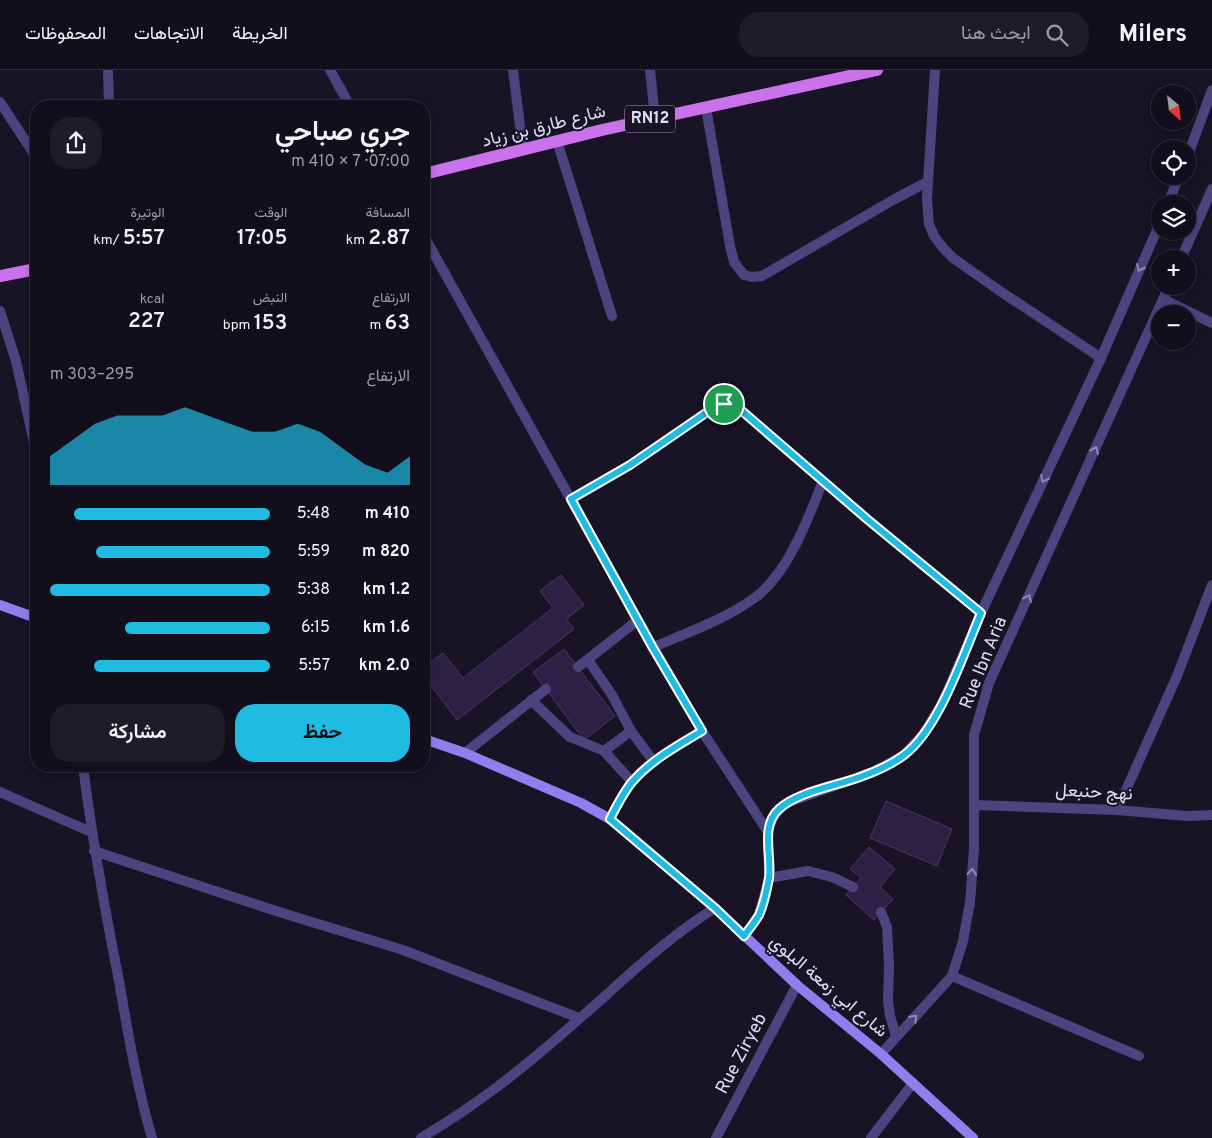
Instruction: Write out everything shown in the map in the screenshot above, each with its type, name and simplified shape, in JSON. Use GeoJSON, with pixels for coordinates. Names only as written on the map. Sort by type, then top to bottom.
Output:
{"type":"FeatureCollection","features":[{"type":"Feature","properties":{"kind":"main road","name":"شارع طارق بن زياد"},"geometry":{"type":"LineString","coordinates":[[430,173],[655,118],[877,70]]}},
{"type":"Feature","properties":{"kind":"main road"},"geometry":{"type":"LineString","coordinates":[[0,276],[30,270]]}},
{"type":"Feature","properties":{"kind":"main road"},"geometry":{"type":"LineString","coordinates":[[0,605],[30,616]]}},
{"type":"Feature","properties":{"kind":"main road","name":"شارع ابي زمعة البلوي"},"geometry":{"type":"LineString","coordinates":[[430,741],[465,753],[581,803],[610,819],[715,908],[797,985],[881,1054],[973,1138]]}},
{"type":"Feature","properties":{"kind":"street"},"geometry":{"type":"LineString","coordinates":[[108,70],[109,100]]}},
{"type":"Feature","properties":{"kind":"street"},"geometry":{"type":"LineString","coordinates":[[330,70],[347,100]]}},
{"type":"Feature","properties":{"kind":"street"},"geometry":{"type":"LineString","coordinates":[[513,70],[523,150]]}},
{"type":"Feature","properties":{"kind":"street"},"geometry":{"type":"LineString","coordinates":[[650,70],[655,118]]}},
{"type":"Feature","properties":{"kind":"street"},"geometry":{"type":"LineString","coordinates":[[935,70],[926,200],[929,224],[934,236],[944,249],[997,289],[1101,358]]}},
{"type":"Feature","properties":{"kind":"street"},"geometry":{"type":"LineString","coordinates":[[1193,140],[1212,90]]}},
{"type":"Feature","properties":{"kind":"street"},"geometry":{"type":"LineString","coordinates":[[0,102],[30,148]]}},
{"type":"Feature","properties":{"kind":"street"},"geometry":{"type":"LineString","coordinates":[[706,108],[730,246],[734,262],[744,275],[752,277],[762,276],[927,182]]}},
{"type":"Feature","properties":{"kind":"street"},"geometry":{"type":"LineString","coordinates":[[557,141],[612,316]]}},
{"type":"Feature","properties":{"kind":"street"},"geometry":{"type":"LineString","coordinates":[[1185,250],[1212,189]]}},
{"type":"Feature","properties":{"kind":"street","name":"Rue Ibn Aria"},"geometry":{"type":"LineString","coordinates":[[768,832],[771,819],[778,809],[789,802],[806,794],[873,772],[904,755],[924,733],[942,704],[981,613],[1101,358],[1153,240]]}},
{"type":"Feature","properties":{"kind":"street"},"geometry":{"type":"LineString","coordinates":[[430,247],[653,648],[702,731],[768,832],[769,878],[759,914],[744,936]]}},
{"type":"Feature","properties":{"kind":"street","name":"Rue Ibn Aria"},"geometry":{"type":"LineString","coordinates":[[881,1054],[952,976],[963,941],[970,902],[974,849],[974,735],[989,683],[1164,295]]}},
{"type":"Feature","properties":{"kind":"street"},"geometry":{"type":"LineString","coordinates":[[1163,298],[1212,323]]}},
{"type":"Feature","properties":{"kind":"street"},"geometry":{"type":"LineString","coordinates":[[0,311],[16,361],[30,425]]}},
{"type":"Feature","properties":{"kind":"street"},"geometry":{"type":"LineString","coordinates":[[571,499],[630,465],[716,406],[724,404],[733,406],[742,411],[981,613]]}},
{"type":"Feature","properties":{"kind":"street"},"geometry":{"type":"LineString","coordinates":[[653,648],[738,609],[757,596],[771,582],[788,557],[805,527],[823,481]]}},
{"type":"Feature","properties":{"kind":"street"},"geometry":{"type":"LineString","coordinates":[[1117,810],[1177,676],[1212,585]]}},
{"type":"Feature","properties":{"kind":"street"},"geometry":{"type":"LineString","coordinates":[[578,667],[638,620]]}},
{"type":"Feature","properties":{"kind":"street"},"geometry":{"type":"LineString","coordinates":[[588,660],[612,694],[631,731],[654,762]]}},
{"type":"Feature","properties":{"kind":"street"},"geometry":{"type":"LineString","coordinates":[[465,753],[546,689]]}},
{"type":"Feature","properties":{"kind":"street"},"geometry":{"type":"LineString","coordinates":[[531,700],[570,737],[604,752],[632,782]]}},
{"type":"Feature","properties":{"kind":"street"},"geometry":{"type":"LineString","coordinates":[[604,752],[631,731]]}},
{"type":"Feature","properties":{"kind":"street"},"geometry":{"type":"LineString","coordinates":[[610,819],[632,782],[654,762],[702,731]]}},
{"type":"Feature","properties":{"kind":"street"},"geometry":{"type":"LineString","coordinates":[[84,772],[94,851],[144,1112],[152,1138]]}},
{"type":"Feature","properties":{"kind":"street"},"geometry":{"type":"LineString","coordinates":[[0,792],[91,832]]}},
{"type":"Feature","properties":{"kind":"street","name":"نهج حنبعل"},"geometry":{"type":"LineString","coordinates":[[975,805],[1117,810],[1188,816],[1212,815]]}},
{"type":"Feature","properties":{"kind":"street"},"geometry":{"type":"LineString","coordinates":[[94,851],[276,911],[403,950],[579,1018]]}},
{"type":"Feature","properties":{"kind":"street"},"geometry":{"type":"LineString","coordinates":[[769,878],[808,871],[832,877],[853,887]]}},
{"type":"Feature","properties":{"kind":"street"},"geometry":{"type":"LineString","coordinates":[[421,1138],[470,1107],[508,1078],[651,954],[689,924],[715,908]]}},
{"type":"Feature","properties":{"kind":"street"},"geometry":{"type":"LineString","coordinates":[[881,912],[888,927],[888,1001],[896,1036]]}},
{"type":"Feature","properties":{"kind":"street"},"geometry":{"type":"LineString","coordinates":[[952,976],[1138,1056]]}},
{"type":"Feature","properties":{"kind":"street","name":"Rue Ziryeb"},"geometry":{"type":"LineString","coordinates":[[716,1138],[797,985]]}},
{"type":"Feature","properties":{"kind":"street"},"geometry":{"type":"LineString","coordinates":[[872,1138],[913,1083]]}},
{"type":"Feature","properties":{"kind":"building"},"geometry":{"type":"Polygon","coordinates":[[[561,575],[584,605],[566,619],[574,629],[457,720],[430,684],[430,663],[443,653],[463,678],[553,608],[540,591],[561,575]]]}},
{"type":"Feature","properties":{"kind":"building"},"geometry":{"type":"Polygon","coordinates":[[[564,649],[615,716],[584,740],[533,672],[564,649]]]}},
{"type":"Feature","properties":{"kind":"building"},"geometry":{"type":"Polygon","coordinates":[[[886,801],[952,829],[937,866],[870,838],[886,801]]]}},
{"type":"Feature","properties":{"kind":"building"},"geometry":{"type":"Polygon","coordinates":[[[869,847],[895,869],[880,887],[893,899],[874,920],[846,895],[861,878],[850,869],[869,847]]]}},
{"type":"Feature","properties":{"kind":"route"},"geometry":{"type":"LineString","coordinates":[[724,404],[742,411],[867,519],[981,613],[942,704],[924,733],[904,755],[873,772],[806,794],[778,809],[771,819],[768,832],[769,878],[764,898],[759,914],[744,936],[715,908],[610,819],[632,782],[654,762],[702,731],[653,648],[571,499],[630,465],[716,406],[724,404]]}}]}
